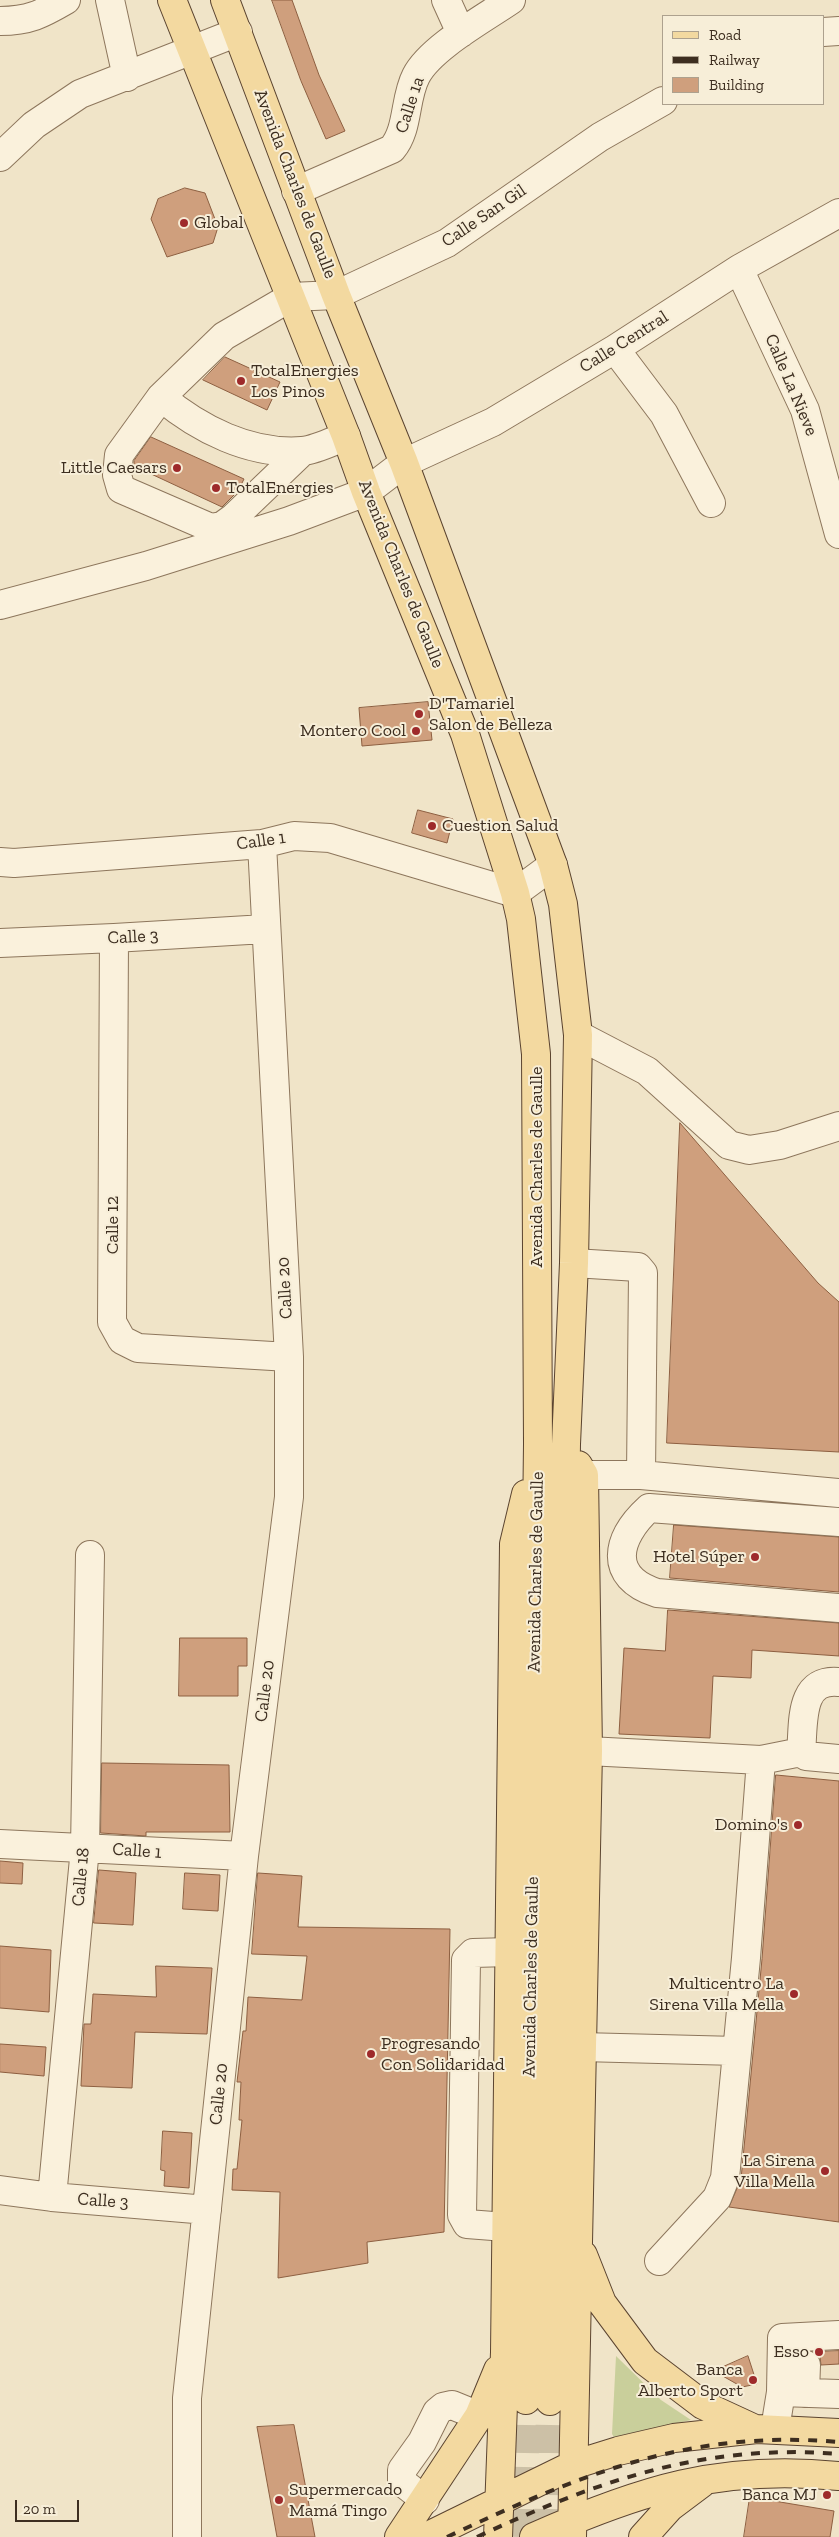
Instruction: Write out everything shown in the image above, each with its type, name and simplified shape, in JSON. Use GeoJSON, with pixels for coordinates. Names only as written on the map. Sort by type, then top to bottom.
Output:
{"type":"FeatureCollection","features":[{"type":"Feature","properties":{"kind":"main road","name":"Avenida Charles de Gaulle"},"geometry":{"type":"LineString","coordinates":[[172,0],[346,436],[366,492],[465,734],[515,893],[521,919],[536,1054],[538,2400],[566,1444],[574,1263],[578,1036],[563,904],[553,865],[404,463],[336,295],[225,0]]}},
{"type":"Feature","properties":{"kind":"main road"},"geometry":{"type":"LineString","coordinates":[[498,2537],[505,2352],[514,1544],[538,1444]]}},
{"type":"Feature","properties":{"kind":"main road"},"geometry":{"type":"LineString","coordinates":[[566,1444],[584,1475],[588,1751],[572,2528]]}},
{"type":"Feature","properties":{"kind":"main road"},"geometry":{"type":"LineString","coordinates":[[578,2243],[602,2303],[645,2361],[703,2405],[766,2429]]}},
{"type":"Feature","properties":{"kind":"main road"},"geometry":{"type":"LineString","coordinates":[[399,2537],[426,2500],[479,2416],[505,2352]]}},
{"type":"Feature","properties":{"kind":"main road"},"geometry":{"type":"LineString","coordinates":[[426,2537],[573,2465],[618,2451],[674,2438],[766,2429],[839,2433]]}},
{"type":"Feature","properties":{"kind":"main road"},"geometry":{"type":"LineString","coordinates":[[534,2537],[572,2528],[613,2503],[658,2489],[710,2477],[757,2474],[839,2476]]}},
{"type":"Feature","properties":{"kind":"main road"},"geometry":{"type":"LineString","coordinates":[[642,2537],[670,2507],[710,2477]]}},
{"type":"Feature","properties":{"kind":"street"},"geometry":{"type":"LineString","coordinates":[[0,21],[21,21],[37,16],[66,0]]}},
{"type":"Feature","properties":{"kind":"street"},"geometry":{"type":"LineString","coordinates":[[110,0],[127,77]]}},
{"type":"Feature","properties":{"kind":"street"},"geometry":{"type":"LineString","coordinates":[[446,0],[461,33]]}},
{"type":"Feature","properties":{"kind":"street","name":"Calle 1a"},"geometry":{"type":"LineString","coordinates":[[296,191],[392,148],[400,136],[416,76],[428,60],[461,33],[511,0]]}},
{"type":"Feature","properties":{"kind":"street"},"geometry":{"type":"LineString","coordinates":[[824,32],[839,31]]}},
{"type":"Feature","properties":{"kind":"street"},"geometry":{"type":"LineString","coordinates":[[0,157],[34,125],[80,94],[238,32]]}},
{"type":"Feature","properties":{"kind":"street","name":"Calle San Gil"},"geometry":{"type":"LineString","coordinates":[[290,298],[336,295],[447,243],[600,137],[662,102]]}},
{"type":"Feature","properties":{"kind":"street","name":"Calle Central"},"geometry":{"type":"LineString","coordinates":[[0,605],[146,566],[290,521],[366,492],[404,463],[493,422],[615,349],[739,269],[839,212]]}},
{"type":"Feature","properties":{"kind":"street","name":"Calle La Nieve"},"geometry":{"type":"LineString","coordinates":[[739,269],[805,410],[839,534]]}},
{"type":"Feature","properties":{"kind":"street"},"geometry":{"type":"LineString","coordinates":[[290,298],[224,336],[161,397],[120,455],[117,475],[121,489],[211,528],[222,526],[233,518],[303,451]]}},
{"type":"Feature","properties":{"kind":"street"},"geometry":{"type":"LineString","coordinates":[[615,349],[664,414],[711,503]]}},
{"type":"Feature","properties":{"kind":"street"},"geometry":{"type":"LineString","coordinates":[[161,397],[185,417],[249,447],[303,451],[346,436]]}},
{"type":"Feature","properties":{"kind":"street","name":"Calle 1"},"geometry":{"type":"LineString","coordinates":[[0,862],[14,863],[262,844],[294,836],[330,838],[515,893]]}},
{"type":"Feature","properties":{"kind":"street","name":"Calle 20"},"geometry":{"type":"LineString","coordinates":[[187,2537],[187,2398],[244,1856],[290,1497],[289,1356],[262,844]]}},
{"type":"Feature","properties":{"kind":"street"},"geometry":{"type":"LineString","coordinates":[[515,893],[553,865]]}},
{"type":"Feature","properties":{"kind":"street","name":"Calle 3"},"geometry":{"type":"LineString","coordinates":[[0,942],[114,938],[265,929]]}},
{"type":"Feature","properties":{"kind":"street","name":"Calle 12"},"geometry":{"type":"LineString","coordinates":[[114,938],[112,1322],[122,1340],[138,1348],[289,1356]]}},
{"type":"Feature","properties":{"kind":"street"},"geometry":{"type":"LineString","coordinates":[[578,1036],[647,1071],[729,1145],[749,1150],[780,1145],[839,1126]]}},
{"type":"Feature","properties":{"kind":"street"},"geometry":{"type":"LineString","coordinates":[[574,1263],[638,1267],[644,1273],[641,1475]]}},
{"type":"Feature","properties":{"kind":"street"},"geometry":{"type":"LineString","coordinates":[[584,1475],[641,1475],[839,1493]]}},
{"type":"Feature","properties":{"kind":"street"},"geometry":{"type":"LineString","coordinates":[[839,1522],[649,1508],[633,1522],[624,1543],[621,1558],[627,1576],[642,1588],[657,1593],[839,1608]]}},
{"type":"Feature","properties":{"kind":"street","name":"Calle 18"},"geometry":{"type":"LineString","coordinates":[[52,2197],[84,1848],[90,1555]]}},
{"type":"Feature","properties":{"kind":"street"},"geometry":{"type":"LineString","coordinates":[[586,1558],[621,1558]]}},
{"type":"Feature","properties":{"kind":"street"},"geometry":{"type":"LineString","coordinates":[[801,1752],[806,1699],[815,1687],[832,1681],[839,1682]]}},
{"type":"Feature","properties":{"kind":"street"},"geometry":{"type":"LineString","coordinates":[[588,1751],[761,1760],[801,1752],[806,1756],[839,1759]]}},
{"type":"Feature","properties":{"kind":"street"},"geometry":{"type":"LineString","coordinates":[[659,2260],[717,2198],[724,2178],[737,2051],[761,1760]]}},
{"type":"Feature","properties":{"kind":"street","name":"Calle 1"},"geometry":{"type":"LineString","coordinates":[[0,1844],[244,1856]]}},
{"type":"Feature","properties":{"kind":"street"},"geometry":{"type":"LineString","coordinates":[[506,2227],[468,2224],[462,2215],[466,1960],[473,1953],[510,1952]]}},
{"type":"Feature","properties":{"kind":"street"},"geometry":{"type":"LineString","coordinates":[[581,2047],[737,2051]]}},
{"type":"Feature","properties":{"kind":"street","name":"Calle 3"},"geometry":{"type":"LineString","coordinates":[[0,2190],[52,2197],[207,2210]]}},
{"type":"Feature","properties":{"kind":"street"},"geometry":{"type":"LineString","coordinates":[[793,2393],[782,2338],[806,2347],[839,2335]]}},
{"type":"Feature","properties":{"kind":"street"},"geometry":{"type":"LineString","coordinates":[[766,2429],[793,2393],[806,2347]]}},
{"type":"Feature","properties":{"kind":"street"},"geometry":{"type":"LineString","coordinates":[[793,2393],[839,2394]]}},
{"type":"Feature","properties":{"kind":"street"},"geometry":{"type":"LineString","coordinates":[[426,2500],[402,2482],[402,2470],[422,2442],[437,2412],[443,2407],[452,2405],[479,2416]]}},
{"type":"Feature","properties":{"kind":"green space"},"geometry":{"type":"Polygon","coordinates":[[[616,2356],[661,2400],[691,2420],[614,2437],[612,2434],[616,2356]]]}},
{"type":"Feature","properties":{"kind":"building"},"geometry":{"type":"Polygon","coordinates":[[[272,0],[292,0],[319,75],[345,131],[326,139],[301,81],[272,0]]]}},
{"type":"Feature","properties":{"kind":"building","name":"Global"},"geometry":{"type":"Polygon","coordinates":[[[185,188],[205,193],[218,227],[213,243],[167,257],[151,219],[158,199],[185,188]]]}},
{"type":"Feature","properties":{"kind":"building","name":"TotalEnergies Los Pinos"},"geometry":{"type":"Polygon","coordinates":[[[225,357],[280,382],[267,410],[203,380],[225,357]]]}},
{"type":"Feature","properties":{"kind":"building"},"geometry":{"type":"Polygon","coordinates":[[[151,437],[244,479],[238,491],[222,507],[134,466],[134,461],[151,437]]]}},
{"type":"Feature","properties":{"kind":"building"},"geometry":{"type":"Polygon","coordinates":[[[428,702],[432,740],[362,746],[359,708],[428,702]]]}},
{"type":"Feature","properties":{"kind":"building","name":"Cuestion Salud"},"geometry":{"type":"Polygon","coordinates":[[[418,810],[453,819],[447,843],[412,833],[418,810]]]}},
{"type":"Feature","properties":{"kind":"building"},"geometry":{"type":"Polygon","coordinates":[[[680,1123],[818,1283],[839,1302],[839,1452],[667,1443],[680,1123]]]}},
{"type":"Feature","properties":{"kind":"building","name":"Hotel Súper"},"geometry":{"type":"Polygon","coordinates":[[[674,1525],[839,1537],[839,1592],[670,1578],[674,1525]]]}},
{"type":"Feature","properties":{"kind":"building"},"geometry":{"type":"Polygon","coordinates":[[[668,1610],[839,1623],[839,1656],[752,1650],[751,1678],[713,1676],[710,1738],[619,1734],[624,1648],[665,1651],[668,1610]]]}},
{"type":"Feature","properties":{"kind":"building"},"geometry":{"type":"Polygon","coordinates":[[[180,1638],[247,1638],[247,1666],[238,1666],[238,1696],[179,1696],[180,1638]]]}},
{"type":"Feature","properties":{"kind":"building"},"geometry":{"type":"Polygon","coordinates":[[[102,1763],[229,1765],[230,1832],[146,1832],[146,1836],[101,1833],[102,1763]]]}},
{"type":"Feature","properties":{"kind":"building","name":"Multicentro La Sirena Villa Mella"},"geometry":{"type":"Polygon","coordinates":[[[776,1775],[839,1781],[839,2222],[729,2207],[741,2179],[762,1959],[776,1775]]]}},
{"type":"Feature","properties":{"kind":"building"},"geometry":{"type":"Polygon","coordinates":[[[0,1861],[23,1863],[22,1884],[0,1883],[0,1861]]]}},
{"type":"Feature","properties":{"kind":"building"},"geometry":{"type":"Polygon","coordinates":[[[99,1870],[136,1873],[133,1925],[94,1923],[99,1870]]]}},
{"type":"Feature","properties":{"kind":"building"},"geometry":{"type":"Polygon","coordinates":[[[185,1873],[220,1875],[218,1911],[183,1909],[185,1873]]]}},
{"type":"Feature","properties":{"kind":"building","name":"Progresando Con Solidaridad"},"geometry":{"type":"Polygon","coordinates":[[[258,1873],[302,1876],[298,1927],[450,1929],[444,2232],[367,2242],[368,2263],[278,2278],[280,2192],[232,2190],[233,2169],[237,2169],[242,2120],[239,2120],[241,2082],[237,2082],[243,2031],[246,2031],[248,1997],[302,2000],[307,1956],[252,1954],[258,1873]]]}},
{"type":"Feature","properties":{"kind":"building"},"geometry":{"type":"Polygon","coordinates":[[[0,1946],[51,1950],[49,2012],[0,2008],[0,1946]]]}},
{"type":"Feature","properties":{"kind":"building"},"geometry":{"type":"Polygon","coordinates":[[[156,1966],[212,1968],[207,2034],[135,2032],[132,2088],[81,2086],[84,2024],[91,2024],[93,1994],[156,1997],[156,1966]]]}},
{"type":"Feature","properties":{"kind":"building"},"geometry":{"type":"Polygon","coordinates":[[[0,2044],[46,2047],[44,2076],[0,2072],[0,2044]]]}},
{"type":"Feature","properties":{"kind":"building"},"geometry":{"type":"Polygon","coordinates":[[[163,2131],[192,2133],[189,2188],[164,2186],[165,2171],[161,2170],[163,2131]]]}},
{"type":"Feature","properties":{"kind":"building"},"geometry":{"type":"Polygon","coordinates":[[[839,2351],[839,2364],[821,2365],[820,2357],[814,2352],[839,2351]]]}},
{"type":"Feature","properties":{"kind":"building"},"geometry":{"type":"Polygon","coordinates":[[[748,2356],[757,2384],[742,2387],[714,2371],[748,2356]]]}},
{"type":"Feature","properties":{"kind":"building"},"geometry":{"type":"Polygon","coordinates":[[[294,2425],[315,2537],[277,2537],[257,2427],[294,2425]]]}},
{"type":"Feature","properties":{"kind":"building"},"geometry":{"type":"Polygon","coordinates":[[[750,2497],[834,2511],[830,2537],[744,2537],[750,2497]]]}},
{"type":"Feature","properties":{"kind":"tunnel"},"geometry":{"type":"LineString","coordinates":[[523,2537],[526,2400]]}},
{"type":"Feature","properties":{"kind":"tunnel"},"geometry":{"type":"LineString","coordinates":[[548,2537],[550,2401]]}},
{"type":"Feature","properties":{"kind":"railway"},"geometry":{"type":"LineString","coordinates":[[447,2537],[543,2494],[589,2476],[636,2461],[684,2450],[733,2443],[785,2440],[839,2442]]}},
{"type":"Feature","properties":{"kind":"railway"},"geometry":{"type":"LineString","coordinates":[[477,2537],[565,2499],[652,2470],[742,2454],[790,2452],[839,2454]]}},
{"type":"Feature","properties":{"kind":"place","name":"Global"},"geometry":{"type":"Point","coordinates":[184,223]}},
{"type":"Feature","properties":{"kind":"place","name":"TotalEnergies Los Pinos"},"geometry":{"type":"Point","coordinates":[241,381]}},
{"type":"Feature","properties":{"kind":"place","name":"Little Caesars"},"geometry":{"type":"Point","coordinates":[177,468]}},
{"type":"Feature","properties":{"kind":"place","name":"TotalEnergies"},"geometry":{"type":"Point","coordinates":[216,488]}},
{"type":"Feature","properties":{"kind":"place","name":"D'Tamariel Salon de Belleza"},"geometry":{"type":"Point","coordinates":[419,714]}},
{"type":"Feature","properties":{"kind":"place","name":"Montero Cool"},"geometry":{"type":"Point","coordinates":[416,731]}},
{"type":"Feature","properties":{"kind":"place","name":"Cuestion Salud"},"geometry":{"type":"Point","coordinates":[432,826]}},
{"type":"Feature","properties":{"kind":"place","name":"Hotel Súper"},"geometry":{"type":"Point","coordinates":[755,1557]}},
{"type":"Feature","properties":{"kind":"place","name":"Domino's"},"geometry":{"type":"Point","coordinates":[798,1825]}},
{"type":"Feature","properties":{"kind":"place","name":"Multicentro La Sirena Villa Mella"},"geometry":{"type":"Point","coordinates":[794,1994]}},
{"type":"Feature","properties":{"kind":"place","name":"Progresando Con Solidaridad"},"geometry":{"type":"Point","coordinates":[371,2054]}},
{"type":"Feature","properties":{"kind":"place","name":"La Sirena Villa Mella"},"geometry":{"type":"Point","coordinates":[825,2171]}},
{"type":"Feature","properties":{"kind":"place","name":"Esso"},"geometry":{"type":"Point","coordinates":[819,2352]}},
{"type":"Feature","properties":{"kind":"place","name":"Banca Alberto Sport"},"geometry":{"type":"Point","coordinates":[753,2380]}},
{"type":"Feature","properties":{"kind":"place","name":"Banca MJ"},"geometry":{"type":"Point","coordinates":[827,2495]}},
{"type":"Feature","properties":{"kind":"place","name":"Supermercado Mamá Tingo"},"geometry":{"type":"Point","coordinates":[279,2500]}}]}
